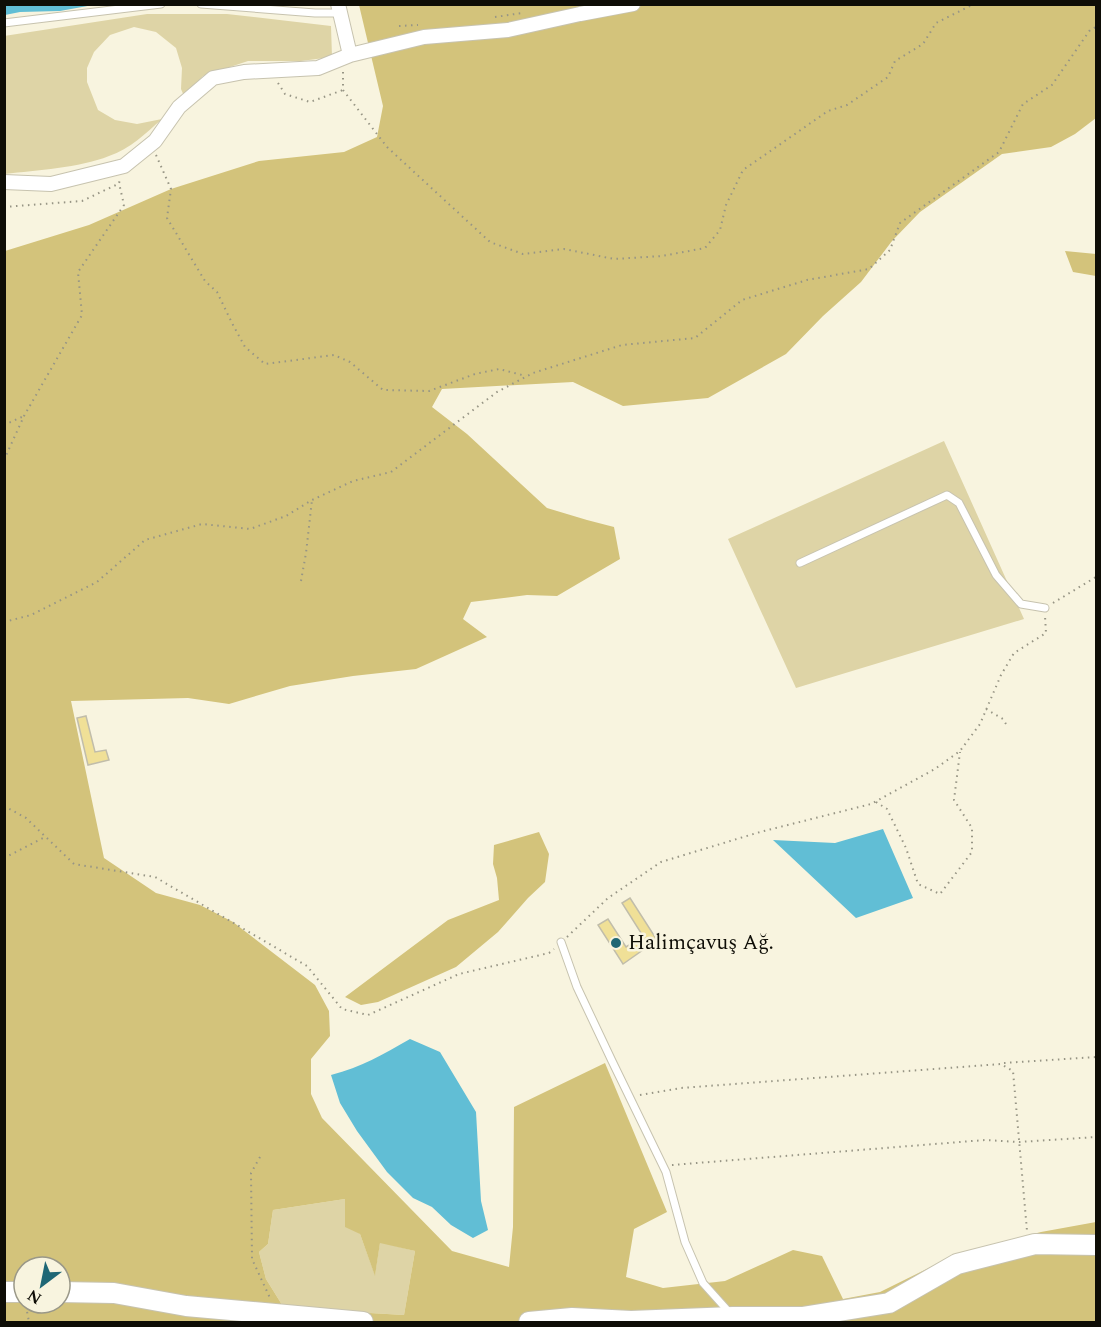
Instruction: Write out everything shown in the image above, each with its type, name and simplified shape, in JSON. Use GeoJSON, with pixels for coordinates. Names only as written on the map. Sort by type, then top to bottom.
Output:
{"type":"FeatureCollection","features":[{"type":"Feature","properties":{"kind":"street"},"geometry":{"type":"LineString","coordinates":[[4,182],[51,184],[124,166],[152,144],[179,107],[213,78],[244,72],[318,68],[346,56],[424,37],[508,30],[633,4]]}},
{"type":"Feature","properties":{"kind":"street"},"geometry":{"type":"LineString","coordinates":[[339,9],[346,56]]}},
{"type":"Feature","properties":{"kind":"street"},"geometry":{"type":"LineString","coordinates":[[529,1323],[539,1320],[572,1318],[631,1321],[802,1317],[889,1303],[957,1264],[1035,1244],[1096,1245]]}},
{"type":"Feature","properties":{"kind":"street"},"geometry":{"type":"LineString","coordinates":[[72,1292],[114,1293],[186,1306],[363,1323]]}},
{"type":"Feature","properties":{"kind":"lane"},"geometry":{"type":"LineString","coordinates":[[4,23],[161,4]]}},
{"type":"Feature","properties":{"kind":"lane"},"geometry":{"type":"LineString","coordinates":[[201,4],[315,14],[339,9]]}},
{"type":"Feature","properties":{"kind":"lane"},"geometry":{"type":"LineString","coordinates":[[800,563],[947,495],[959,503],[996,575],[1021,604],[1045,608]]}},
{"type":"Feature","properties":{"kind":"lane"},"geometry":{"type":"LineString","coordinates":[[561,942],[577,987],[666,1172],[685,1242],[703,1283],[733,1317]]}},
{"type":"Feature","properties":{"kind":"path"},"geometry":{"type":"LineString","coordinates":[[346,56],[343,90],[365,120],[387,147],[489,242],[523,254],[564,249],[614,259],[662,256],[705,248],[720,230],[726,205],[743,170],[828,111],[847,105],[888,77],[895,61],[923,44],[936,23],[974,4]]}},
{"type":"Feature","properties":{"kind":"path"},"geometry":{"type":"LineString","coordinates":[[495,17],[528,12]]}},
{"type":"Feature","properties":{"kind":"path"},"geometry":{"type":"LineString","coordinates":[[399,26],[420,24]]}},
{"type":"Feature","properties":{"kind":"path"},"geometry":{"type":"LineString","coordinates":[[4,622],[31,615],[97,582],[145,540],[202,524],[250,529],[286,516],[353,480],[391,472],[497,392],[532,373],[622,345],[695,338],[742,300],[807,280],[869,269],[890,250],[900,223],[999,152],[1023,104],[1052,85],[1090,30],[1096,27]]}},
{"type":"Feature","properties":{"kind":"path"},"geometry":{"type":"LineString","coordinates":[[271,71],[285,94],[310,102],[343,90]]}},
{"type":"Feature","properties":{"kind":"path"},"geometry":{"type":"LineString","coordinates":[[152,144],[171,189],[167,218],[205,281],[217,292],[245,347],[265,364],[334,355],[350,362],[383,390],[429,391],[475,374],[499,369],[527,376]]}},
{"type":"Feature","properties":{"kind":"path"},"geometry":{"type":"LineString","coordinates":[[4,460],[24,416],[82,315],[78,272],[124,205],[119,183],[124,166]]}},
{"type":"Feature","properties":{"kind":"path"},"geometry":{"type":"LineString","coordinates":[[4,207],[82,201],[119,183]]}},
{"type":"Feature","properties":{"kind":"path"},"geometry":{"type":"LineString","coordinates":[[4,424],[24,416]]}},
{"type":"Feature","properties":{"kind":"path"},"geometry":{"type":"LineString","coordinates":[[301,581],[312,500]]}},
{"type":"Feature","properties":{"kind":"path"},"geometry":{"type":"LineString","coordinates":[[4,806],[26,818],[74,864],[155,877],[307,966],[342,1009],[368,1014],[459,974],[549,953],[608,898],[661,862],[760,832],[871,804],[935,769],[960,751],[980,724],[1001,675],[1014,654],[1046,633],[1045,608],[1096,577]]}},
{"type":"Feature","properties":{"kind":"path"},"geometry":{"type":"LineString","coordinates":[[986,710],[1003,719],[1006,724]]}},
{"type":"Feature","properties":{"kind":"path"},"geometry":{"type":"LineString","coordinates":[[876,802],[887,809],[906,848],[918,885],[940,894],[972,852],[972,828],[954,800],[960,751]]}},
{"type":"Feature","properties":{"kind":"path"},"geometry":{"type":"LineString","coordinates":[[4,858],[45,837]]}},
{"type":"Feature","properties":{"kind":"path"},"geometry":{"type":"LineString","coordinates":[[629,1097],[681,1088],[1096,1057]]}},
{"type":"Feature","properties":{"kind":"path"},"geometry":{"type":"LineString","coordinates":[[1001,1064],[1013,1071],[1028,1246]]}},
{"type":"Feature","properties":{"kind":"path"},"geometry":{"type":"LineString","coordinates":[[663,1166],[985,1140],[1019,1142],[1096,1137]]}},
{"type":"Feature","properties":{"kind":"path"},"geometry":{"type":"LineString","coordinates":[[260,1157],[251,1173],[252,1259],[278,1314]]}},
{"type":"Feature","properties":{"kind":"shaded area"},"geometry":{"type":"Polygon","coordinates":[[[359,5],[1096,5],[1096,118],[1075,134],[1051,147],[1002,154],[920,212],[892,241],[861,282],[786,354],[708,398],[623,406],[573,382],[442,389],[432,407],[467,434],[547,508],[614,527],[620,559],[557,596],[527,595],[471,602],[463,619],[487,637],[416,669],[290,686],[229,704],[188,698],[71,701],[104,858],[156,893],[200,905],[233,922],[315,985],[329,1011],[330,1036],[311,1059],[311,1094],[322,1118],[452,1251],[509,1267],[513,1227],[514,1107],[605,1063],[667,1212],[634,1229],[626,1277],[663,1288],[725,1281],[793,1250],[822,1256],[843,1299],[880,1292],[957,1254],[1041,1232],[1096,1222],[1096,1322],[5,1322],[5,251],[89,225],[171,189],[259,161],[344,152],[377,137],[383,106],[359,5]],[[345,1199],[273,1210],[268,1244],[259,1252],[266,1279],[284,1308],[404,1315],[415,1251],[380,1243],[375,1276],[360,1234],[345,1227],[345,1199]]]}},
{"type":"Feature","properties":{"kind":"shaded area"},"geometry":{"type":"Polygon","coordinates":[[[147,14],[227,14],[331,26],[332,57],[301,61],[248,61],[203,76],[184,96],[181,89],[182,68],[176,48],[156,32],[134,27],[110,35],[94,52],[87,68],[87,82],[98,110],[115,120],[137,124],[162,119],[131,145],[109,156],[71,166],[5,174],[4,36],[147,14]]]}},
{"type":"Feature","properties":{"kind":"shaded area"},"geometry":{"type":"Polygon","coordinates":[[[1065,251],[1096,254],[1096,276],[1073,272],[1065,251]]]}},
{"type":"Feature","properties":{"kind":"shaded area"},"geometry":{"type":"Polygon","coordinates":[[[944,441],[1024,619],[796,688],[728,539],[944,441]]]}},
{"type":"Feature","properties":{"kind":"shaded area"},"geometry":{"type":"Polygon","coordinates":[[[539,832],[549,854],[545,882],[498,932],[456,967],[378,1002],[361,1005],[345,997],[448,920],[499,900],[493,864],[494,845],[539,832]]]}},
{"type":"Feature","properties":{"kind":"shaded area"},"geometry":{"type":"Polygon","coordinates":[[[345,1199],[375,1275],[380,1242],[415,1251],[404,1315],[284,1308],[266,1279],[259,1252],[268,1244],[273,1210],[345,1199]]]}},
{"type":"Feature","properties":{"kind":"water"},"geometry":{"type":"Polygon","coordinates":[[[5,4],[93,5],[60,11],[20,12],[5,15],[5,4]]]}},
{"type":"Feature","properties":{"kind":"water"},"geometry":{"type":"Polygon","coordinates":[[[883,829],[913,898],[856,918],[773,840],[835,843],[883,829]]]}},
{"type":"Feature","properties":{"kind":"water"},"geometry":{"type":"Polygon","coordinates":[[[410,1039],[440,1052],[476,1112],[481,1201],[488,1230],[473,1238],[451,1225],[432,1207],[413,1198],[387,1172],[340,1103],[331,1075],[362,1064],[410,1039]]]}},
{"type":"Feature","properties":{"kind":"building"},"geometry":{"type":"Polygon","coordinates":[[[86,716],[95,752],[106,750],[109,760],[88,765],[77,718],[86,716]]]}},
{"type":"Feature","properties":{"kind":"building"},"geometry":{"type":"Polygon","coordinates":[[[630,898],[657,940],[623,964],[598,925],[608,919],[626,947],[643,936],[622,903],[630,898]]]}},
{"type":"Feature","properties":{"kind":"place","name":"Halimçavuş Ağ."},"geometry":{"type":"Point","coordinates":[616,943]}}]}
